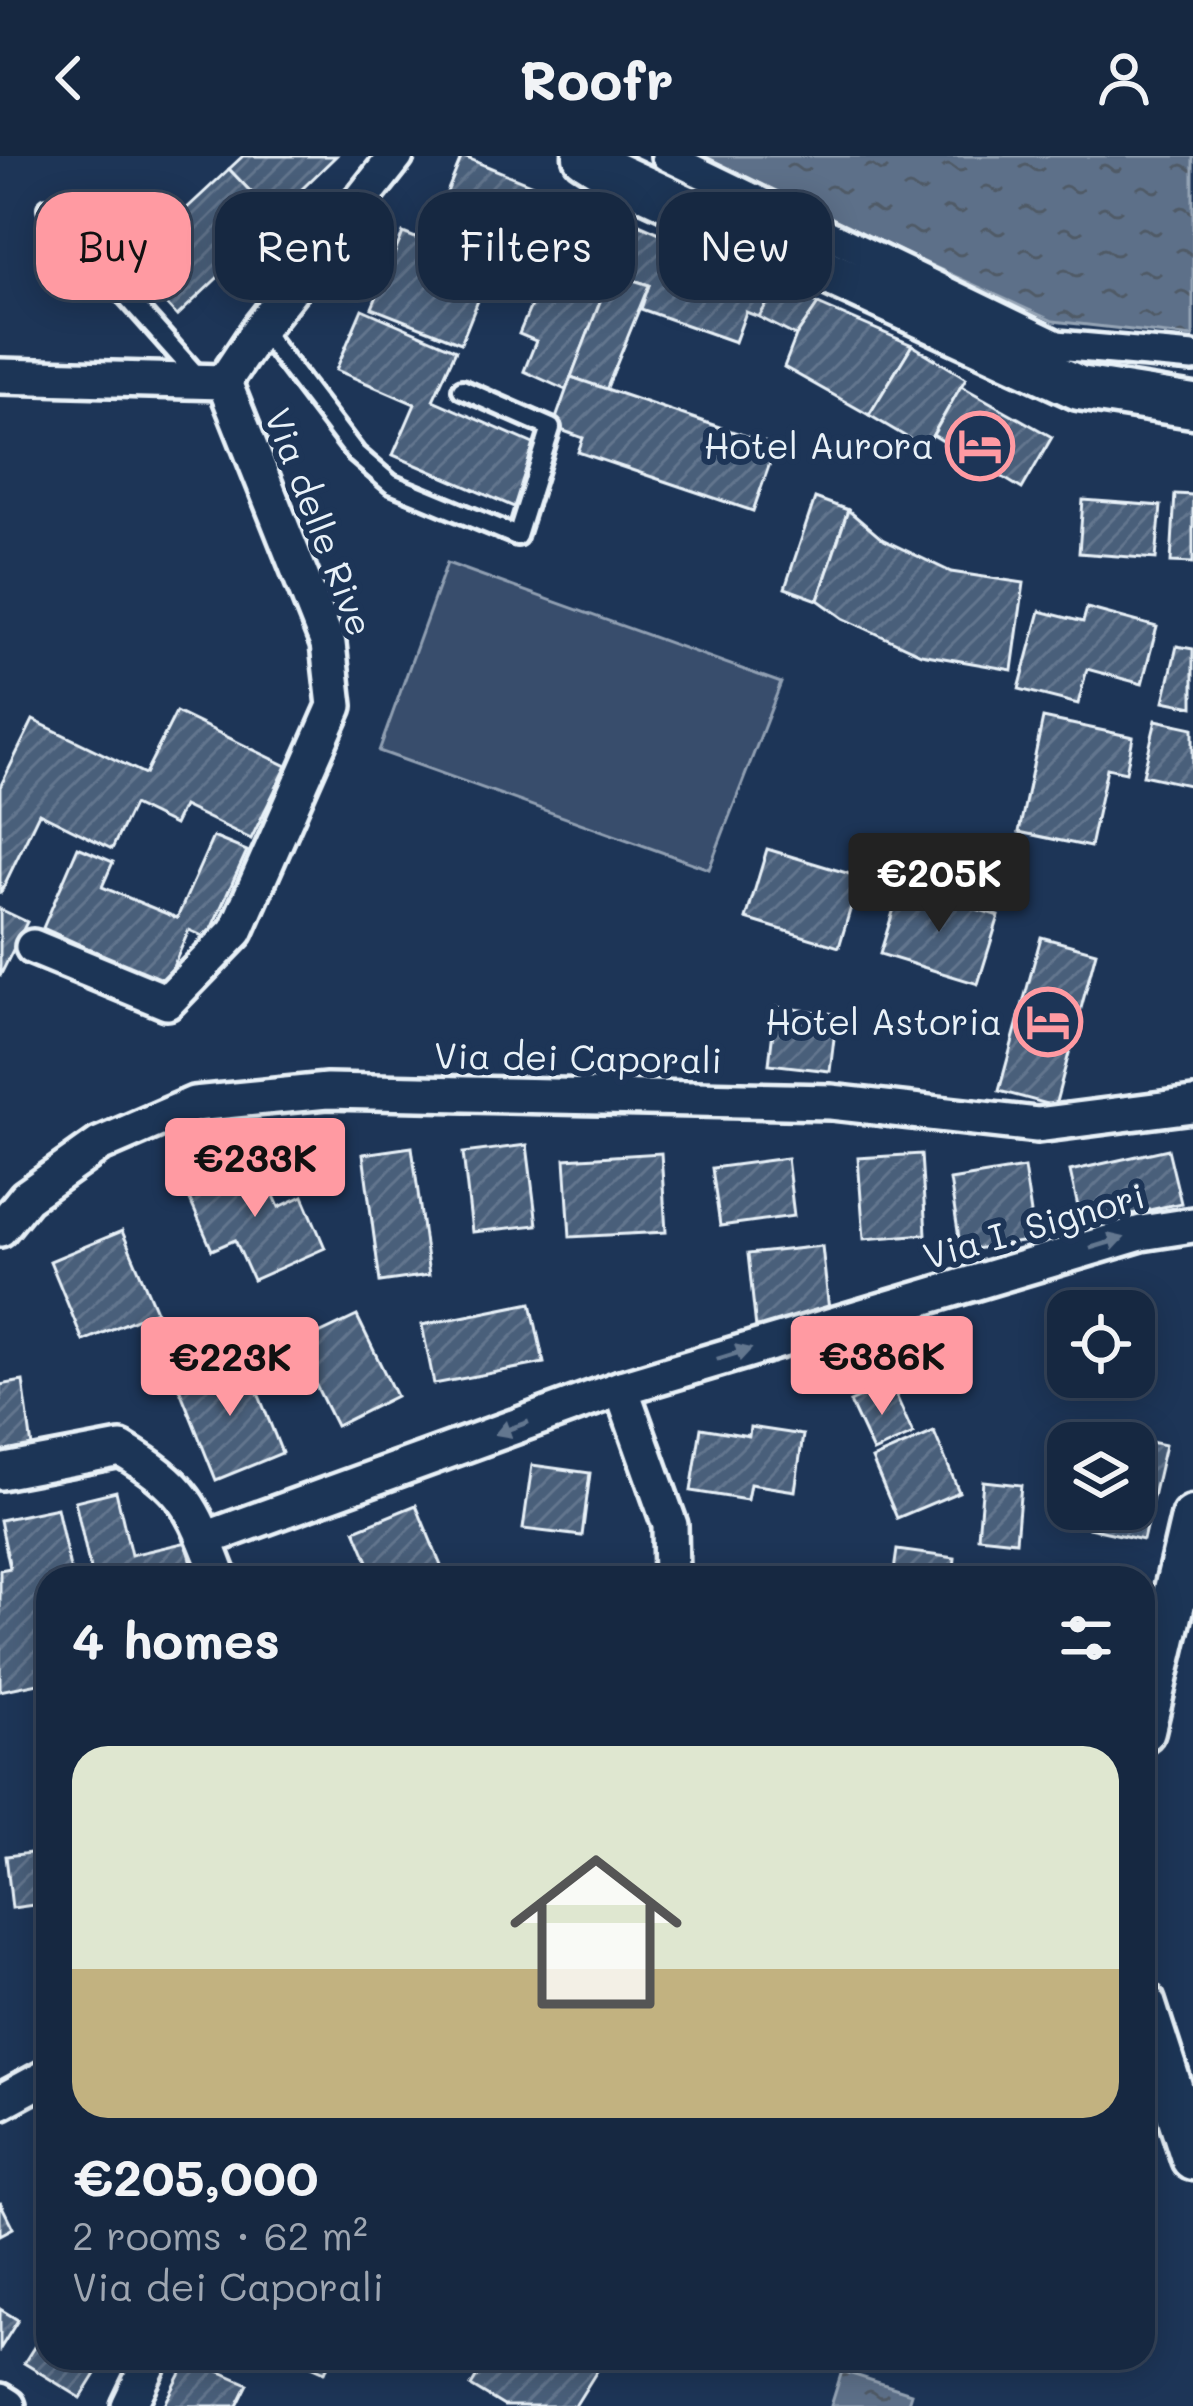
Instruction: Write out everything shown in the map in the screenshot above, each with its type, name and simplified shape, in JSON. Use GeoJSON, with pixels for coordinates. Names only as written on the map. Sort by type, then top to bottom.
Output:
{"type":"FeatureCollection","features":[{"type":"Feature","properties":{"kind":"street","name":"Via delle Rive"},"geometry":{"type":"LineString","coordinates":[[33,947],[167,1002],[236,932],[335,706],[328,644],[213,381],[397,156]]}},
{"type":"Feature","properties":{"kind":"street"},"geometry":{"type":"LineString","coordinates":[[585,156],[612,173],[1079,388],[1193,406]]}},
{"type":"Feature","properties":{"kind":"street"},"geometry":{"type":"LineString","coordinates":[[666,156],[1057,345],[1193,357]]}},
{"type":"Feature","properties":{"kind":"street"},"geometry":{"type":"LineString","coordinates":[[0,376],[213,381]]}},
{"type":"Feature","properties":{"kind":"street","name":"Via dei Caporali"},"geometry":{"type":"LineString","coordinates":[[0,1229],[14,1194],[99,1144],[194,1104],[327,1091],[831,1102],[1037,1125],[1193,1105]]}},
{"type":"Feature","properties":{"kind":"street","name":"Via I. Signori"},"geometry":{"type":"LineString","coordinates":[[205,1539],[622,1388],[1141,1233],[1193,1225]]}},
{"type":"Feature","properties":{"kind":"street"},"geometry":{"type":"LineString","coordinates":[[622,1388],[670,1525],[671,1566]]}},
{"type":"Feature","properties":{"kind":"street"},"geometry":{"type":"LineString","coordinates":[[0,1472],[121,1449],[155,1469],[193,1508],[215,1566]]}},
{"type":"Feature","properties":{"kind":"street"},"geometry":{"type":"LineString","coordinates":[[1155,1679],[1193,1518]]}},
{"type":"Feature","properties":{"kind":"street"},"geometry":{"type":"LineString","coordinates":[[1155,2049],[1193,2158]]}},
{"type":"Feature","properties":{"kind":"street"},"geometry":{"type":"LineString","coordinates":[[0,2102],[36,2082]]}},
{"type":"Feature","properties":{"kind":"street"},"geometry":{"type":"LineString","coordinates":[[129,2406],[146,2370]]}},
{"type":"Feature","properties":{"kind":"street"},"geometry":{"type":"LineString","coordinates":[[0,2402],[8,2406]]}},
{"type":"Feature","properties":{"kind":"lane"},"geometry":{"type":"LineString","coordinates":[[135,300],[213,381]]}},
{"type":"Feature","properties":{"kind":"lane"},"geometry":{"type":"LineString","coordinates":[[260,328],[356,454],[391,484],[517,536],[550,428],[462,389]]}},
{"type":"Feature","properties":{"kind":"shaded area"},"geometry":{"type":"Polygon","coordinates":[[[447,563],[781,683],[709,869],[379,751],[447,563]]]}},
{"type":"Feature","properties":{"kind":"water"},"geometry":{"type":"Polygon","coordinates":[[[692,156],[1193,156],[1193,337],[1053,321],[832,220],[832,192],[771,192],[692,156]]]}},
{"type":"Feature","properties":{"kind":"water"},"geometry":{"type":"Polygon","coordinates":[[[842,2371],[911,2393],[907,2406],[831,2406],[842,2371]]]}},
{"type":"Feature","properties":{"kind":"building"},"geometry":{"type":"Polygon","coordinates":[[[243,156],[336,156],[299,192],[251,192],[229,169],[243,156]]]}},
{"type":"Feature","properties":{"kind":"building"},"geometry":{"type":"Polygon","coordinates":[[[462,156],[550,192],[447,192],[462,156]]]}},
{"type":"Feature","properties":{"kind":"building"},"geometry":{"type":"Polygon","coordinates":[[[229,169],[251,192],[215,192],[215,280],[177,316],[162,300],[191,300],[191,204],[229,169]]]}},
{"type":"Feature","properties":{"kind":"building"},"geometry":{"type":"Polygon","coordinates":[[[635,222],[659,233],[659,300],[770,300],[759,317],[746,312],[735,342],[641,309],[649,285],[635,281],[635,222]]]}},
{"type":"Feature","properties":{"kind":"building"},"geometry":{"type":"Polygon","coordinates":[[[403,233],[418,239],[418,300],[478,300],[461,343],[372,308],[375,300],[394,300],[394,255],[403,233]]]}},
{"type":"Feature","properties":{"kind":"building"},"geometry":{"type":"Polygon","coordinates":[[[635,281],[649,285],[606,390],[571,377],[601,300],[635,300],[635,281]]]}},
{"type":"Feature","properties":{"kind":"building"},"geometry":{"type":"Polygon","coordinates":[[[533,300],[601,300],[566,390],[524,371],[536,341],[519,334],[533,300]]]}},
{"type":"Feature","properties":{"kind":"building"},"geometry":{"type":"Polygon","coordinates":[[[770,300],[818,304],[796,336],[759,317],[770,300]]]}},
{"type":"Feature","properties":{"kind":"building"},"geometry":{"type":"Polygon","coordinates":[[[818,304],[912,345],[869,415],[784,367],[796,336],[818,304]]]}},
{"type":"Feature","properties":{"kind":"building"},"geometry":{"type":"Polygon","coordinates":[[[362,309],[456,350],[433,400],[540,447],[514,507],[393,455],[415,404],[336,370],[362,309]]]}},
{"type":"Feature","properties":{"kind":"building"},"geometry":{"type":"Polygon","coordinates":[[[912,345],[966,378],[925,448],[869,415],[912,345]]]}},
{"type":"Feature","properties":{"kind":"building"},"geometry":{"type":"Polygon","coordinates":[[[571,377],[776,446],[753,511],[578,452],[583,438],[553,427],[571,377]]]}},
{"type":"Feature","properties":{"kind":"building"},"geometry":{"type":"Polygon","coordinates":[[[961,386],[1052,437],[1022,489],[933,435],[961,386]]]}},
{"type":"Feature","properties":{"kind":"building"},"geometry":{"type":"Polygon","coordinates":[[[1175,494],[1193,495],[1193,563],[1171,562],[1175,494]]]}},
{"type":"Feature","properties":{"kind":"building"},"geometry":{"type":"Polygon","coordinates":[[[815,498],[848,510],[818,600],[785,588],[815,498]]]}},
{"type":"Feature","properties":{"kind":"building"},"geometry":{"type":"Polygon","coordinates":[[[1083,500],[1161,506],[1156,559],[1079,553],[1083,500]]]}},
{"type":"Feature","properties":{"kind":"building"},"geometry":{"type":"Polygon","coordinates":[[[848,510],[882,539],[951,572],[1024,583],[1012,670],[921,654],[843,618],[818,600],[848,510]]]}},
{"type":"Feature","properties":{"kind":"building"},"geometry":{"type":"Polygon","coordinates":[[[1087,608],[1157,627],[1142,684],[1087,669],[1078,704],[1019,689],[1040,611],[1083,622],[1087,608]]]}},
{"type":"Feature","properties":{"kind":"building"},"geometry":{"type":"Polygon","coordinates":[[[1177,646],[1193,649],[1193,707],[1164,701],[1177,646]]]}},
{"type":"Feature","properties":{"kind":"building"},"geometry":{"type":"Polygon","coordinates":[[[176,712],[287,766],[251,839],[183,806],[174,825],[133,805],[112,849],[39,813],[0,894],[0,787],[33,720],[145,774],[176,712]]]}},
{"type":"Feature","properties":{"kind":"building"},"geometry":{"type":"Polygon","coordinates":[[[1043,718],[1133,737],[1126,772],[1107,768],[1090,847],[1019,832],[1043,718]]]}},
{"type":"Feature","properties":{"kind":"building"},"geometry":{"type":"Polygon","coordinates":[[[1156,720],[1193,728],[1193,786],[1143,775],[1156,720]]]}},
{"type":"Feature","properties":{"kind":"building"},"geometry":{"type":"Polygon","coordinates":[[[213,837],[247,851],[207,938],[189,930],[166,983],[43,928],[78,847],[113,862],[102,887],[177,918],[213,837]]]}},
{"type":"Feature","properties":{"kind":"building"},"geometry":{"type":"Polygon","coordinates":[[[767,849],[860,877],[839,947],[746,919],[767,849]]]}},
{"type":"Feature","properties":{"kind":"building"},"geometry":{"type":"Polygon","coordinates":[[[901,886],[999,916],[978,984],[880,954],[901,886]]]}},
{"type":"Feature","properties":{"kind":"building"},"geometry":{"type":"Polygon","coordinates":[[[0,909],[27,922],[0,976],[0,909]]]}},
{"type":"Feature","properties":{"kind":"building","name":"Hotel Astoria"},"geometry":{"type":"Polygon","coordinates":[[[1041,937],[1096,952],[1055,1106],[999,1091],[1041,937]]]}},
{"type":"Feature","properties":{"kind":"building"},"geometry":{"type":"Polygon","coordinates":[[[776,1007],[837,1014],[830,1071],[769,1064],[776,1007]]]}},
{"type":"Feature","properties":{"kind":"building"},"geometry":{"type":"Polygon","coordinates":[[[527,1145],[537,1225],[472,1232],[463,1153],[527,1145]]]}},
{"type":"Feature","properties":{"kind":"building"},"geometry":{"type":"Polygon","coordinates":[[[412,1147],[429,1275],[380,1282],[363,1154],[412,1147]]]}},
{"type":"Feature","properties":{"kind":"building"},"geometry":{"type":"Polygon","coordinates":[[[1168,1149],[1181,1203],[1082,1225],[1070,1171],[1168,1149]]]}},
{"type":"Feature","properties":{"kind":"building"},"geometry":{"type":"Polygon","coordinates":[[[661,1153],[666,1232],[570,1237],[565,1159],[661,1153]]]}},
{"type":"Feature","properties":{"kind":"building"},"geometry":{"type":"Polygon","coordinates":[[[921,1154],[926,1234],[864,1239],[858,1158],[921,1154]]]}},
{"type":"Feature","properties":{"kind":"building"},"geometry":{"type":"Polygon","coordinates":[[[787,1158],[794,1216],[720,1226],[712,1168],[787,1158]]]}},
{"type":"Feature","properties":{"kind":"building"},"geometry":{"type":"Polygon","coordinates":[[[258,1159],[279,1207],[303,1196],[325,1248],[253,1280],[235,1240],[212,1250],[186,1191],[258,1159]]]}},
{"type":"Feature","properties":{"kind":"building"},"geometry":{"type":"Polygon","coordinates":[[[1024,1168],[1035,1240],[961,1251],[950,1180],[1024,1168]]]}},
{"type":"Feature","properties":{"kind":"building"},"geometry":{"type":"Polygon","coordinates":[[[122,1231],[156,1311],[83,1341],[50,1261],[122,1231]]]}},
{"type":"Feature","properties":{"kind":"building"},"geometry":{"type":"Polygon","coordinates":[[[822,1246],[830,1320],[756,1328],[748,1254],[822,1246]]]}},
{"type":"Feature","properties":{"kind":"building"},"geometry":{"type":"Polygon","coordinates":[[[531,1303],[544,1363],[434,1384],[422,1325],[531,1303]]]}},
{"type":"Feature","properties":{"kind":"building"},"geometry":{"type":"Polygon","coordinates":[[[357,1316],[396,1396],[336,1426],[296,1345],[357,1316]]]}},
{"type":"Feature","properties":{"kind":"building"},"geometry":{"type":"Polygon","coordinates":[[[244,1358],[282,1453],[216,1480],[178,1385],[244,1358]]]}},
{"type":"Feature","properties":{"kind":"building"},"geometry":{"type":"Polygon","coordinates":[[[23,1381],[32,1447],[0,1452],[0,1385],[23,1381]]]}},
{"type":"Feature","properties":{"kind":"building"},"geometry":{"type":"Polygon","coordinates":[[[891,1384],[913,1434],[873,1452],[850,1402],[891,1384]]]}},
{"type":"Feature","properties":{"kind":"building"},"geometry":{"type":"Polygon","coordinates":[[[750,1427],[803,1435],[795,1491],[750,1484],[747,1500],[691,1491],[701,1428],[749,1436],[750,1427]]]}},
{"type":"Feature","properties":{"kind":"building"},"geometry":{"type":"Polygon","coordinates":[[[934,1432],[959,1492],[897,1518],[872,1459],[934,1432]]]}},
{"type":"Feature","properties":{"kind":"building"},"geometry":{"type":"Polygon","coordinates":[[[1155,1443],[1165,1445],[1155,1488],[1155,1443]]]}},
{"type":"Feature","properties":{"kind":"building"},"geometry":{"type":"Polygon","coordinates":[[[532,1465],[590,1473],[582,1536],[523,1529],[532,1465]]]}},
{"type":"Feature","properties":{"kind":"building"},"geometry":{"type":"Polygon","coordinates":[[[983,1481],[1021,1485],[1016,1541],[978,1537],[983,1481]]]}},
{"type":"Feature","properties":{"kind":"building"},"geometry":{"type":"Polygon","coordinates":[[[116,1491],[131,1555],[187,1542],[192,1566],[89,1566],[75,1501],[116,1491]]]}},
{"type":"Feature","properties":{"kind":"building"},"geometry":{"type":"Polygon","coordinates":[[[416,1505],[441,1566],[370,1566],[355,1530],[416,1505]]]}},
{"type":"Feature","properties":{"kind":"building"},"geometry":{"type":"Polygon","coordinates":[[[57,1508],[69,1566],[36,1566],[36,1684],[0,1691],[0,1570],[10,1568],[0,1520],[57,1508]]]}},
{"type":"Feature","properties":{"kind":"building"},"geometry":{"type":"Polygon","coordinates":[[[1098,1530],[1145,1530],[1143,1540],[1098,1530]]]}},
{"type":"Feature","properties":{"kind":"building"},"geometry":{"type":"Polygon","coordinates":[[[897,1550],[955,1558],[954,1566],[895,1566],[897,1550]]]}},
{"type":"Feature","properties":{"kind":"building"},"geometry":{"type":"Polygon","coordinates":[[[36,1852],[36,1905],[12,1908],[6,1856],[36,1852]]]}},
{"type":"Feature","properties":{"kind":"building"},"geometry":{"type":"Polygon","coordinates":[[[0,2202],[13,2228],[0,2235],[0,2202]]]}},
{"type":"Feature","properties":{"kind":"building"},"geometry":{"type":"Polygon","coordinates":[[[0,2309],[18,2320],[0,2349],[0,2309]]]}},
{"type":"Feature","properties":{"kind":"building"},"geometry":{"type":"Polygon","coordinates":[[[36,2344],[36,2370],[98,2370],[81,2398],[24,2363],[36,2344]]]}},
{"type":"Feature","properties":{"kind":"building"},"geometry":{"type":"Polygon","coordinates":[[[183,2370],[216,2370],[248,2384],[237,2406],[164,2406],[183,2370]]]}},
{"type":"Feature","properties":{"kind":"building"},"geometry":{"type":"Polygon","coordinates":[[[481,2370],[598,2370],[575,2406],[504,2406],[471,2386],[481,2370]]]}},
{"type":"Feature","properties":{"kind":"place","name":"Hotel Aurora"},"geometry":{"type":"Point","coordinates":[980,446]}},
{"type":"Feature","properties":{"kind":"place","name":"Hotel Astoria"},"geometry":{"type":"Point","coordinates":[1048,1022]}}]}
